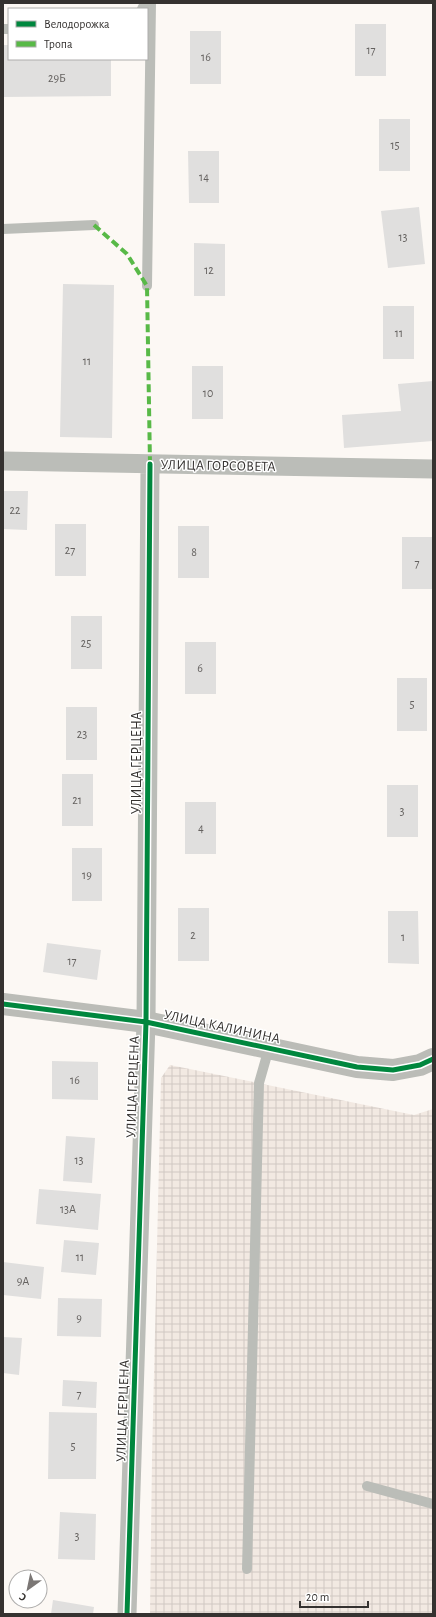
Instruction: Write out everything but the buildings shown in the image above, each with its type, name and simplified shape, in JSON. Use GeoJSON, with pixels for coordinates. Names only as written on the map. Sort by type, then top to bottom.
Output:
{"type":"FeatureCollection","features":[{"type":"Feature","properties":{"kind":"street","name":"УЛИЦА ГОРСОВЕТА"},"geometry":{"type":"LineString","coordinates":[[3,461],[433,469]]}},
{"type":"Feature","properties":{"kind":"street","name":"УЛИЦА ГЕРЦЕНА"},"geometry":{"type":"LineString","coordinates":[[127,1614],[146,1022],[150,464]]}},
{"type":"Feature","properties":{"kind":"street","name":"УЛИЦА КАЛИНИНА"},"geometry":{"type":"LineString","coordinates":[[3,1004],[146,1022],[357,1067],[393,1070],[420,1066],[433,1059]]}},
{"type":"Feature","properties":{"kind":"lane"},"geometry":{"type":"LineString","coordinates":[[147,286],[151,3]]}},
{"type":"Feature","properties":{"kind":"lane"},"geometry":{"type":"LineString","coordinates":[[3,229],[94,225]]}},
{"type":"Feature","properties":{"kind":"lane"},"geometry":{"type":"LineString","coordinates":[[247,1569],[258,1083],[268,1048]]}},
{"type":"Feature","properties":{"kind":"lane"},"geometry":{"type":"LineString","coordinates":[[367,1486],[433,1504]]}},
{"type":"Feature","properties":{"kind":"shaded area"},"geometry":{"type":"Polygon","coordinates":[[[170,1065],[414,1115],[433,1109],[433,1614],[150,1614],[152,1458],[161,1078],[170,1065]]]}},
{"type":"Feature","properties":{"kind":"marked path"},"geometry":{"type":"LineString","coordinates":[[94,225],[127,254],[147,286],[150,464]]}},
{"type":"Feature","properties":{"kind":"cycle path"},"geometry":{"type":"LineString","coordinates":[[127,1614],[146,1022],[150,464]]}},
{"type":"Feature","properties":{"kind":"cycle path"},"geometry":{"type":"LineString","coordinates":[[3,1004],[146,1022],[357,1067],[393,1070],[420,1065],[433,1059]]}}]}
